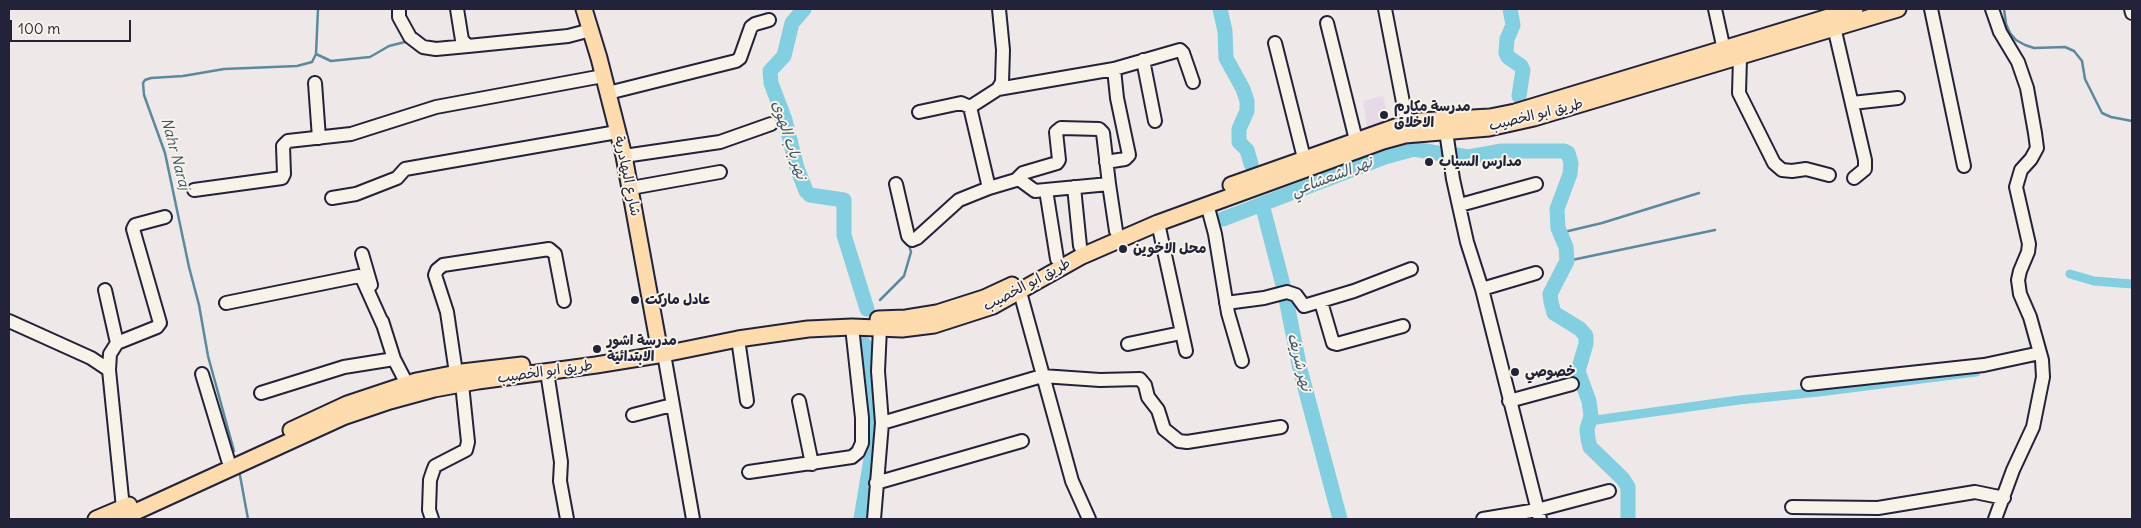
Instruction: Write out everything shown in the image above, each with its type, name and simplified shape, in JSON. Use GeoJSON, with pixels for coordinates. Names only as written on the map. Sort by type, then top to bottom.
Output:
{"type":"FeatureCollection","features":[{"type":"Feature","properties":{"kind":"main road","name":"شارع البهادرية"},"geometry":{"type":"LineString","coordinates":[[584,9],[604,76],[624,156],[661,350]]}},
{"type":"Feature","properties":{"kind":"main road","name":"طريق ابو الخصيب"},"geometry":{"type":"LineString","coordinates":[[478,375],[547,372],[661,350],[786,321],[916,317],[975,306],[993,306],[1082,256],[1208,204],[1383,141],[1405,135],[1507,124],[1724,50],[1855,9]]}},
{"type":"Feature","properties":{"kind":"main road","name":"طريق ابو الخصيب"},"geometry":{"type":"LineString","coordinates":[[122,516],[228,460],[330,412],[407,384],[459,378],[547,362],[661,350],[808,329],[852,327],[902,329],[934,325],[975,306],[1080,246],[1304,158],[1407,123],[1502,116],[1550,102],[1584,97],[1740,58],[1834,27],[1898,9]]}},
{"type":"Feature","properties":{"kind":"main road","name":"طريق ابو الخصيب"},"geometry":{"type":"LineString","coordinates":[[96,519],[122,516],[343,418],[459,378]]}},
{"type":"Feature","properties":{"kind":"street"},"geometry":{"type":"LineString","coordinates":[[399,9],[398,17],[410,37],[423,47],[436,49],[568,36],[591,30]]}},
{"type":"Feature","properties":{"kind":"street"},"geometry":{"type":"LineString","coordinates":[[457,9],[462,40],[468,46]]}},
{"type":"Feature","properties":{"kind":"street"},"geometry":{"type":"LineString","coordinates":[[998,89],[1002,82],[1003,50],[999,9]]}},
{"type":"Feature","properties":{"kind":"street"},"geometry":{"type":"LineString","coordinates":[[1385,9],[1407,123]]}},
{"type":"Feature","properties":{"kind":"street"},"geometry":{"type":"LineString","coordinates":[[1715,9],[1724,50]]}},
{"type":"Feature","properties":{"kind":"street"},"geometry":{"type":"LineString","coordinates":[[1931,9],[1964,166]]}},
{"type":"Feature","properties":{"kind":"street"},"geometry":{"type":"LineString","coordinates":[[1992,9],[1994,18],[2009,49],[2018,62],[2028,88],[2035,133],[2037,148],[2031,159],[2021,170],[2016,187],[2029,244],[2018,280],[2020,294],[2030,318],[2040,353],[2043,377],[2033,427],[2013,470],[1995,519]]}},
{"type":"Feature","properties":{"kind":"street"},"geometry":{"type":"LineString","coordinates":[[2131,9],[2132,13]]}},
{"type":"Feature","properties":{"kind":"street"},"geometry":{"type":"LineString","coordinates":[[608,93],[736,61],[740,58],[751,27],[769,20]]}},
{"type":"Feature","properties":{"kind":"street"},"geometry":{"type":"LineString","coordinates":[[1327,23],[1356,140]]}},
{"type":"Feature","properties":{"kind":"street"},"geometry":{"type":"LineString","coordinates":[[1834,27],[1865,160],[1864,170],[1854,178]]}},
{"type":"Feature","properties":{"kind":"street"},"geometry":{"type":"LineString","coordinates":[[1275,44],[1304,158]]}},
{"type":"Feature","properties":{"kind":"street"},"geometry":{"type":"LineString","coordinates":[[970,107],[998,89],[1114,69],[1180,50],[1183,53],[1193,82]]}},
{"type":"Feature","properties":{"kind":"street"},"geometry":{"type":"LineString","coordinates":[[1740,58],[1739,94],[1774,163],[1782,170],[1806,169],[1829,175]]}},
{"type":"Feature","properties":{"kind":"street"},"geometry":{"type":"LineString","coordinates":[[1143,60],[1155,121]]}},
{"type":"Feature","properties":{"kind":"street"},"geometry":{"type":"LineString","coordinates":[[1106,162],[1125,159],[1129,154],[1117,98],[1114,69]]}},
{"type":"Feature","properties":{"kind":"street"},"geometry":{"type":"LineString","coordinates":[[194,190],[282,178],[284,174],[283,146],[288,141],[352,134],[436,107],[604,76]]}},
{"type":"Feature","properties":{"kind":"street"},"geometry":{"type":"LineString","coordinates":[[315,82],[319,138]]}},
{"type":"Feature","properties":{"kind":"street"},"geometry":{"type":"LineString","coordinates":[[1852,103],[1898,98]]}},
{"type":"Feature","properties":{"kind":"street"},"geometry":{"type":"LineString","coordinates":[[919,112],[960,103],[970,107]]}},
{"type":"Feature","properties":{"kind":"street"},"geometry":{"type":"LineString","coordinates":[[970,107],[989,188]]}},
{"type":"Feature","properties":{"kind":"street"},"geometry":{"type":"LineString","coordinates":[[624,156],[720,142],[771,124]]}},
{"type":"Feature","properties":{"kind":"street"},"geometry":{"type":"LineString","coordinates":[[1016,180],[1023,172],[1057,163],[1059,160],[1056,132],[1061,128],[1100,129],[1103,133],[1116,231]]}},
{"type":"Feature","properties":{"kind":"street"},"geometry":{"type":"LineString","coordinates":[[1446,131],[1450,162],[1467,242],[1482,289],[1539,514]]}},
{"type":"Feature","properties":{"kind":"street"},"geometry":{"type":"LineString","coordinates":[[332,198],[356,194],[397,178],[405,169],[617,132]]}},
{"type":"Feature","properties":{"kind":"street"},"geometry":{"type":"LineString","coordinates":[[630,188],[720,172]]}},
{"type":"Feature","properties":{"kind":"street"},"geometry":{"type":"LineString","coordinates":[[896,184],[908,236],[912,240],[917,238],[959,200],[1016,180],[1020,180],[1031,190],[1109,184]]}},
{"type":"Feature","properties":{"kind":"street"},"geometry":{"type":"LineString","coordinates":[[1460,205],[1536,184]]}},
{"type":"Feature","properties":{"kind":"street"},"geometry":{"type":"LineString","coordinates":[[1074,187],[1080,246]]}},
{"type":"Feature","properties":{"kind":"street"},"geometry":{"type":"LineString","coordinates":[[1046,190],[1057,259]]}},
{"type":"Feature","properties":{"kind":"street"},"geometry":{"type":"LineString","coordinates":[[1208,204],[1215,234],[1226,303],[1242,361]]}},
{"type":"Feature","properties":{"kind":"street"},"geometry":{"type":"LineString","coordinates":[[122,516],[108,370],[110,354],[117,343],[157,327],[160,323],[133,229],[135,225],[165,217]]}},
{"type":"Feature","properties":{"kind":"street"},"geometry":{"type":"LineString","coordinates":[[1158,224],[1186,351]]}},
{"type":"Feature","properties":{"kind":"street"},"geometry":{"type":"LineString","coordinates":[[432,519],[429,510],[430,480],[435,466],[466,450],[468,442],[447,312],[435,275],[437,270],[443,265],[549,249],[555,254],[564,301]]}},
{"type":"Feature","properties":{"kind":"street"},"geometry":{"type":"LineString","coordinates":[[362,254],[394,359],[407,384]]}},
{"type":"Feature","properties":{"kind":"street"},"geometry":{"type":"LineString","coordinates":[[1226,303],[1264,298],[1287,292],[1296,295],[1304,306],[1321,302],[1411,269]]}},
{"type":"Feature","properties":{"kind":"street"},"geometry":{"type":"LineString","coordinates":[[1482,289],[1536,273]]}},
{"type":"Feature","properties":{"kind":"street"},"geometry":{"type":"LineString","coordinates":[[226,303],[359,276],[362,278],[384,327]]}},
{"type":"Feature","properties":{"kind":"street"},"geometry":{"type":"LineString","coordinates":[[105,290],[117,343]]}},
{"type":"Feature","properties":{"kind":"street"},"geometry":{"type":"LineString","coordinates":[[1020,292],[1072,481],[1089,519]]}},
{"type":"Feature","properties":{"kind":"street"},"geometry":{"type":"LineString","coordinates":[[1321,302],[1333,343],[1337,344],[1403,326]]}},
{"type":"Feature","properties":{"kind":"street"},"geometry":{"type":"LineString","coordinates":[[9,321],[91,358],[108,370]]}},
{"type":"Feature","properties":{"kind":"street"},"geometry":{"type":"LineString","coordinates":[[750,472],[812,464],[852,456],[858,452],[862,443],[862,418],[852,327]]}},
{"type":"Feature","properties":{"kind":"street"},"geometry":{"type":"LineString","coordinates":[[874,519],[882,423],[878,371],[880,328]]}},
{"type":"Feature","properties":{"kind":"street"},"geometry":{"type":"LineString","coordinates":[[1128,344],[1181,333]]}},
{"type":"Feature","properties":{"kind":"street"},"geometry":{"type":"LineString","coordinates":[[738,339],[747,401]]}},
{"type":"Feature","properties":{"kind":"street"},"geometry":{"type":"LineString","coordinates":[[661,350],[693,519]]}},
{"type":"Feature","properties":{"kind":"street"},"geometry":{"type":"LineString","coordinates":[[1808,384],[1984,365],[2040,353]]}},
{"type":"Feature","properties":{"kind":"street"},"geometry":{"type":"LineString","coordinates":[[261,393],[344,367],[394,359]]}},
{"type":"Feature","properties":{"kind":"street"},"geometry":{"type":"LineString","coordinates":[[547,372],[561,462],[560,481],[567,519]]}},
{"type":"Feature","properties":{"kind":"street"},"geometry":{"type":"LineString","coordinates":[[202,374],[228,460]]}},
{"type":"Feature","properties":{"kind":"street"},"geometry":{"type":"LineString","coordinates":[[882,423],[1042,376],[1100,380],[1140,379],[1145,385],[1148,397],[1158,410],[1164,429],[1179,441],[1188,442],[1281,427]]}},
{"type":"Feature","properties":{"kind":"street"},"geometry":{"type":"LineString","coordinates":[[1509,401],[1572,384]]}},
{"type":"Feature","properties":{"kind":"street"},"geometry":{"type":"LineString","coordinates":[[800,400],[812,464]]}},
{"type":"Feature","properties":{"kind":"street"},"geometry":{"type":"LineString","coordinates":[[633,415],[672,405]]}},
{"type":"Feature","properties":{"kind":"street"},"geometry":{"type":"LineString","coordinates":[[876,483],[1022,441]]}},
{"type":"Feature","properties":{"kind":"street"},"geometry":{"type":"LineString","coordinates":[[1484,519],[1539,514],[1609,491]]}},
{"type":"Feature","properties":{"kind":"street"},"geometry":{"type":"LineString","coordinates":[[1792,507],[1878,508],[1975,492],[2004,498]]}},
{"type":"Feature","properties":{"kind":"shaded area"},"geometry":{"type":"Polygon","coordinates":[[[1383,96],[1389,120],[1367,127],[1363,101],[1383,96]]]}},
{"type":"Feature","properties":{"kind":"waterway","name":"Nahr Naraj"},"geometry":{"type":"LineString","coordinates":[[234,451],[208,356],[199,305],[165,153],[144,95],[143,83],[151,78],[183,76],[224,69],[297,66],[312,62],[316,54],[318,9]]}},
{"type":"Feature","properties":{"kind":"waterway","name":"نهر باب الهوى"},"geometry":{"type":"LineString","coordinates":[[804,9],[792,23],[784,56],[770,71],[771,83],[785,120],[797,168],[806,191],[810,195],[844,200],[844,235],[867,309]]}},
{"type":"Feature","properties":{"kind":"waterway"},"geometry":{"type":"LineString","coordinates":[[1220,9],[1225,31],[1226,58],[1243,89],[1247,101],[1247,111],[1239,129],[1239,142],[1247,150],[1251,164]]}},
{"type":"Feature","properties":{"kind":"waterway"},"geometry":{"type":"LineString","coordinates":[[1510,9],[1513,25],[1507,39],[1506,53],[1523,70],[1519,96]]}},
{"type":"Feature","properties":{"kind":"waterway"},"geometry":{"type":"LineString","coordinates":[[2004,9],[2006,24],[2016,40],[2034,48],[2065,47],[2074,51],[2082,61],[2085,79],[2102,113],[2111,117],[2132,121]]}},
{"type":"Feature","properties":{"kind":"waterway"},"geometry":{"type":"LineString","coordinates":[[316,54],[331,61],[370,57],[389,46],[409,41]]}},
{"type":"Feature","properties":{"kind":"waterway","name":"نهر الشعشاعي"},"geometry":{"type":"LineString","coordinates":[[1223,219],[1385,157],[1414,149],[1443,154]]}},
{"type":"Feature","properties":{"kind":"waterway","name":"نهر الشعشاعي"},"geometry":{"type":"LineString","coordinates":[[1458,155],[1468,157],[1502,151],[1564,151],[1568,153],[1571,163],[1570,174],[1557,209],[1558,228],[1566,247],[1567,261],[1550,294],[1551,302],[1554,313],[1580,329],[1586,336],[1586,344],[1578,371],[1589,401],[1591,416],[1587,429],[1588,439],[1590,447],[1623,479],[1628,487],[1628,519]]}},
{"type":"Feature","properties":{"kind":"waterway"},"geometry":{"type":"LineString","coordinates":[[1560,233],[1602,223],[1699,193]]}},
{"type":"Feature","properties":{"kind":"waterway","name":"نهر شريف"},"geometry":{"type":"LineString","coordinates":[[1262,204],[1284,289],[1300,369],[1340,519]]}},
{"type":"Feature","properties":{"kind":"waterway"},"geometry":{"type":"LineString","coordinates":[[1567,261],[1715,230]]}},
{"type":"Feature","properties":{"kind":"waterway"},"geometry":{"type":"LineString","coordinates":[[880,300],[904,276],[911,252],[908,242]]}},
{"type":"Feature","properties":{"kind":"waterway"},"geometry":{"type":"LineString","coordinates":[[2070,274],[2094,281],[2132,284]]}},
{"type":"Feature","properties":{"kind":"waterway"},"geometry":{"type":"LineString","coordinates":[[861,519],[876,429],[864,344]]}},
{"type":"Feature","properties":{"kind":"waterway"},"geometry":{"type":"LineString","coordinates":[[1589,421],[1739,400],[1976,372]]}},
{"type":"Feature","properties":{"kind":"waterway","name":"Nahr Naraj"},"geometry":{"type":"LineString","coordinates":[[239,470],[248,519]]}},
{"type":"Feature","properties":{"kind":"place","name":"مدرسة مكارم الاخلاق"},"geometry":{"type":"Point","coordinates":[1384,115]}},
{"type":"Feature","properties":{"kind":"place","name":"مدارس السياب"},"geometry":{"type":"Point","coordinates":[1429,162]}},
{"type":"Feature","properties":{"kind":"place","name":"محل الاخوين"},"geometry":{"type":"Point","coordinates":[1123,249]}},
{"type":"Feature","properties":{"kind":"place","name":"عادل ماركت"},"geometry":{"type":"Point","coordinates":[635,300]}},
{"type":"Feature","properties":{"kind":"place","name":"مدرسة اشور الابتدائية"},"geometry":{"type":"Point","coordinates":[597,349]}},
{"type":"Feature","properties":{"kind":"place","name":"خصوصي"},"geometry":{"type":"Point","coordinates":[1515,372]}}]}
